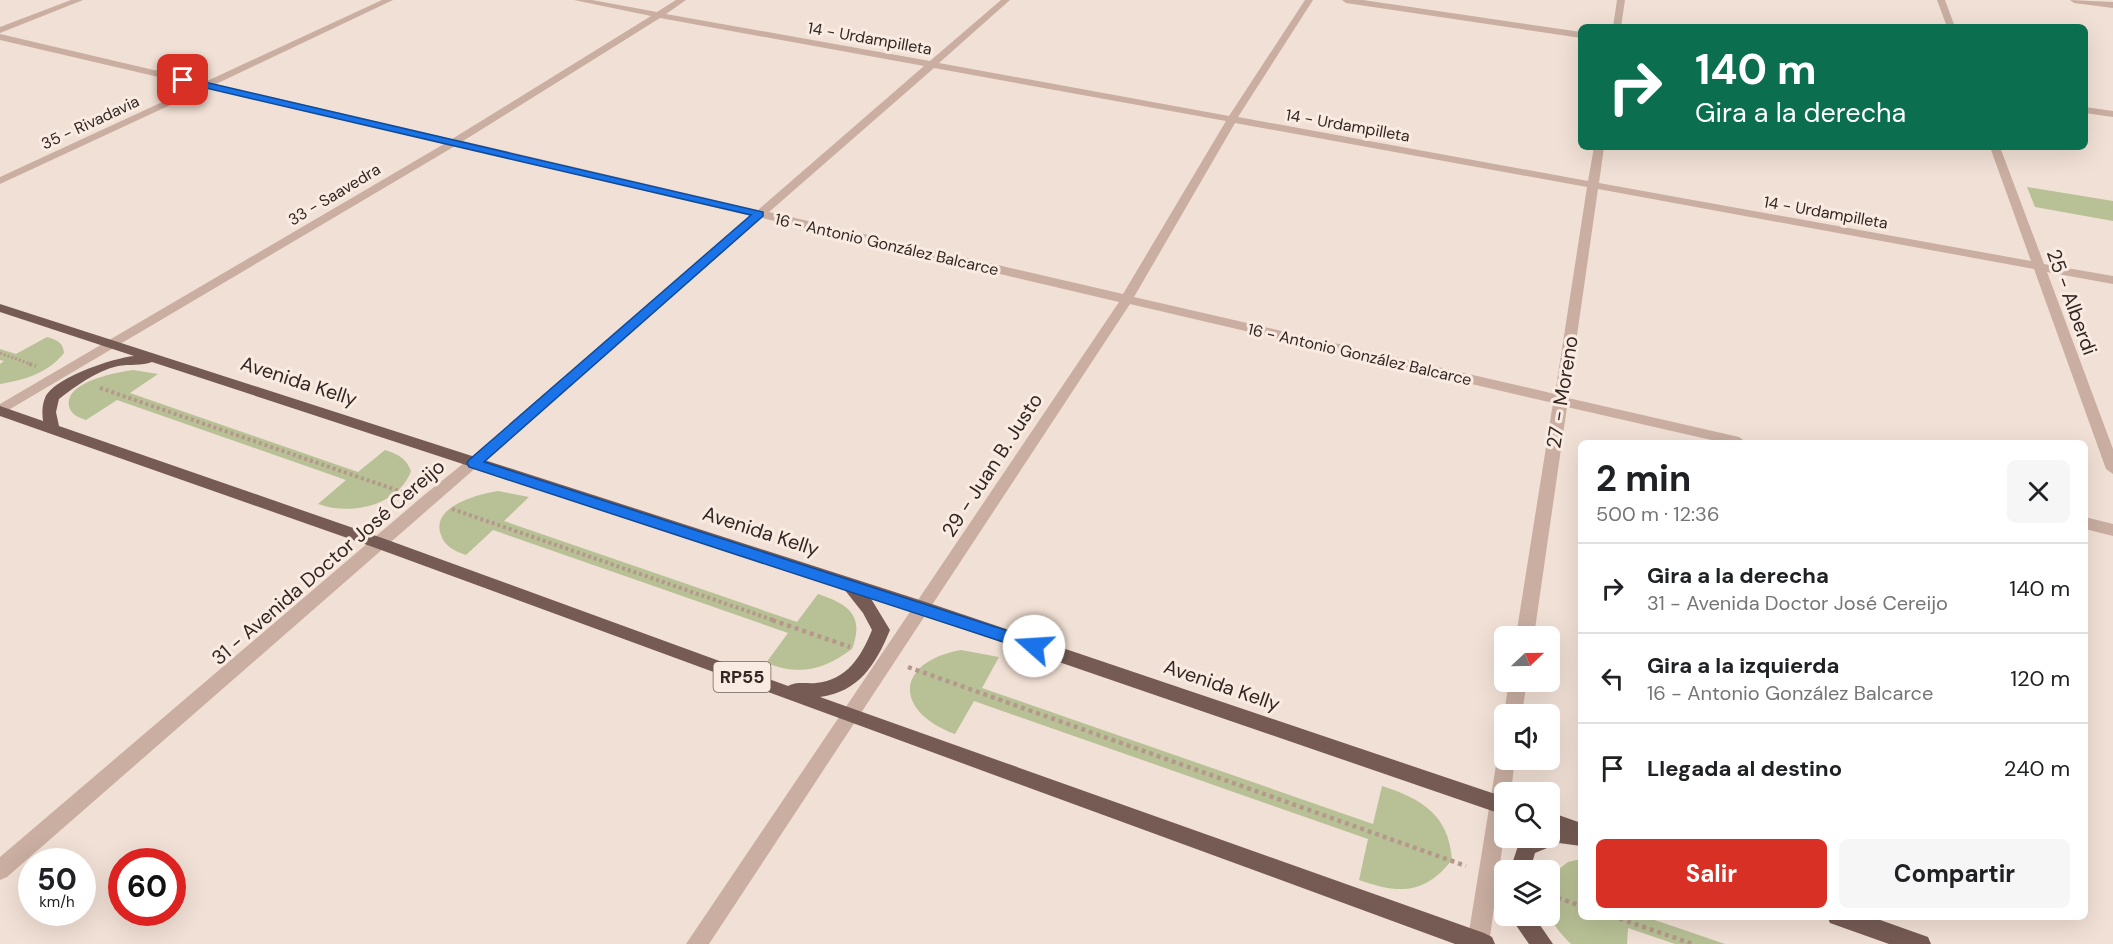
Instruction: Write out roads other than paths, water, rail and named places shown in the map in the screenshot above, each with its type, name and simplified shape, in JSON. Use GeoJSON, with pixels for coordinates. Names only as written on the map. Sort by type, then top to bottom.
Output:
{"type":"FeatureCollection","features":[{"type":"Feature","properties":{"kind":"main road","name":"Avenida Kelly"},"geometry":{"type":"LineString","coordinates":[[0,308],[922,608],[1494,803]]}},
{"type":"Feature","properties":{"kind":"main road"},"geometry":{"type":"LineString","coordinates":[[52,429],[49,412],[52,397],[75,379],[101,365],[132,359],[161,361]]}},
{"type":"Feature","properties":{"kind":"main road","name":"RP55"},"geometry":{"type":"LineString","coordinates":[[0,411],[379,543],[1480,943]]}},
{"type":"Feature","properties":{"kind":"main road"},"geometry":{"type":"LineString","coordinates":[[774,688],[814,692],[849,681],[880,657],[881,630],[869,608],[850,585]]}},
{"type":"Feature","properties":{"kind":"main road"},"geometry":{"type":"LineString","coordinates":[[1560,825],[1578,831]]}},
{"type":"Feature","properties":{"kind":"main road"},"geometry":{"type":"LineString","coordinates":[[1523,860],[1527,847],[1558,834],[1578,837]]}},
{"type":"Feature","properties":{"kind":"main road"},"geometry":{"type":"LineString","coordinates":[[1849,920],[1920,944]]}},
{"type":"Feature","properties":{"kind":"main road"},"geometry":{"type":"LineString","coordinates":[[1528,926],[1542,944]]}},
{"type":"Feature","properties":{"kind":"street"},"geometry":{"type":"LineString","coordinates":[[0,30],[79,0]]}},
{"type":"Feature","properties":{"kind":"street","name":"35 - Rivadavia"},"geometry":{"type":"LineString","coordinates":[[0,181],[389,0]]}},
{"type":"Feature","properties":{"kind":"street","name":"14 - Urdampilleta"},"geometry":{"type":"LineString","coordinates":[[578,0],[2113,280]]}},
{"type":"Feature","properties":{"kind":"street","name":"33 - Saavedra"},"geometry":{"type":"LineString","coordinates":[[0,411],[453,143],[681,0]]}},
{"type":"Feature","properties":{"kind":"street","name":"31 - Avenida Doctor José Cereijo"},"geometry":{"type":"LineString","coordinates":[[0,870],[428,500],[474,463],[1006,0]]}},
{"type":"Feature","properties":{"kind":"street","name":"29 - Juan B. Justo"},"geometry":{"type":"LineString","coordinates":[[697,944],[850,716],[880,657],[922,608],[1126,300],[1232,119],[1309,0]]}},
{"type":"Feature","properties":{"kind":"street"},"geometry":{"type":"LineString","coordinates":[[1346,0],[1578,35]]}},
{"type":"Feature","properties":{"kind":"street"},"geometry":{"type":"LineString","coordinates":[[1617,24],[1621,0]]}},
{"type":"Feature","properties":{"kind":"street"},"geometry":{"type":"LineString","coordinates":[[1941,0],[1950,24]]}},
{"type":"Feature","properties":{"kind":"street"},"geometry":{"type":"LineString","coordinates":[[2074,0],[2113,5]]}},
{"type":"Feature","properties":{"kind":"street","name":"16 - Antonio González Balcarce"},"geometry":{"type":"LineString","coordinates":[[0,37],[1730,440]]}},
{"type":"Feature","properties":{"kind":"street"},"geometry":{"type":"LineString","coordinates":[[2088,110],[2113,114]]}},
{"type":"Feature","properties":{"kind":"street","name":"27 - Moreno"},"geometry":{"type":"LineString","coordinates":[[1527,626],[1599,150]]}},
{"type":"Feature","properties":{"kind":"street","name":"25 - Alberdi"},"geometry":{"type":"LineString","coordinates":[[1996,150],[2113,470]]}},
{"type":"Feature","properties":{"kind":"street"},"geometry":{"type":"LineString","coordinates":[[2088,524],[2113,530]]}},
{"type":"Feature","properties":{"kind":"street"},"geometry":{"type":"LineString","coordinates":[[1480,943],[1494,848]]}}]}
